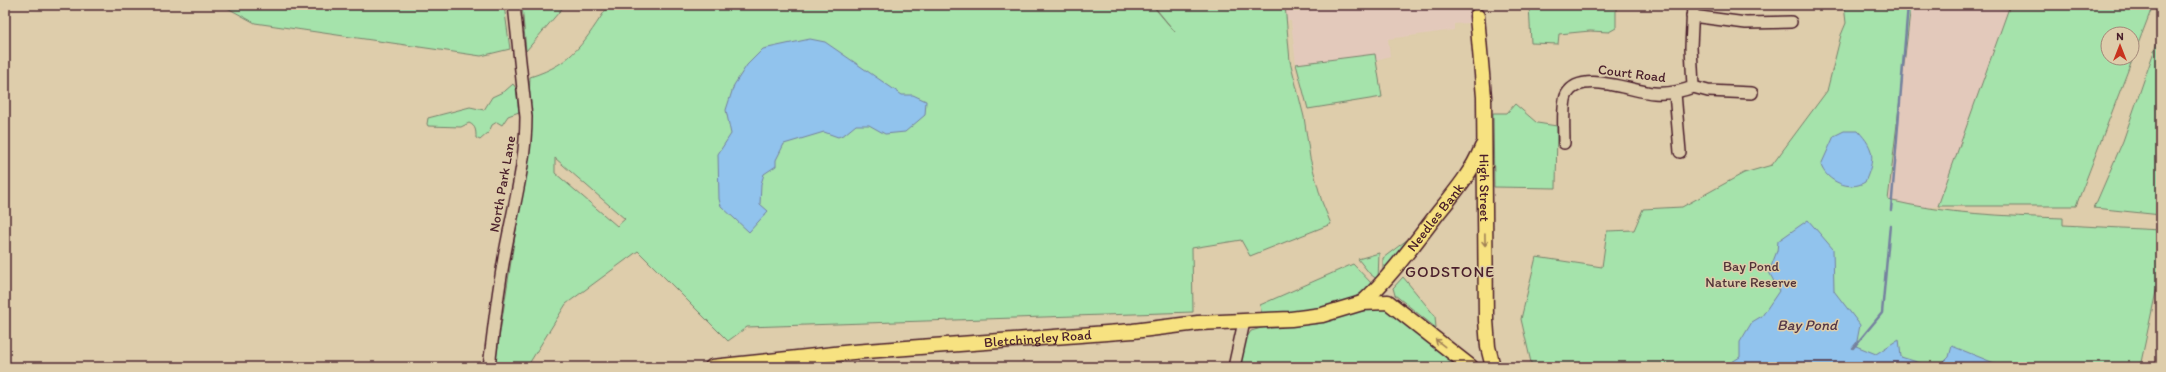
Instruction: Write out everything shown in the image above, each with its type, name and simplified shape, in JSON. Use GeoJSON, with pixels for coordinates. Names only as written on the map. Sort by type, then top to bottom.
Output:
{"type":"FeatureCollection","features":[{"type":"Feature","properties":{"kind":"main road","name":"High Street"},"geometry":{"type":"LineString","coordinates":[[1477,16],[1484,97],[1486,320],[1492,363]]}},
{"type":"Feature","properties":{"kind":"main road","name":"Needles Bank"},"geometry":{"type":"LineString","coordinates":[[1362,303],[1389,275],[1470,172],[1484,143]]}},
{"type":"Feature","properties":{"kind":"main road"},"geometry":{"type":"LineString","coordinates":[[1470,172],[1485,182]]}},
{"type":"Feature","properties":{"kind":"main road"},"geometry":{"type":"LineString","coordinates":[[1388,302],[1389,275]]}},
{"type":"Feature","properties":{"kind":"main road"},"geometry":{"type":"LineString","coordinates":[[1362,303],[1388,302],[1471,367]]}},
{"type":"Feature","properties":{"kind":"main road","name":"Bletchingley Road"},"geometry":{"type":"LineString","coordinates":[[712,367],[853,352],[1133,331],[1198,323],[1244,322],[1322,315],[1362,303]]}},
{"type":"Feature","properties":{"kind":"main road"},"geometry":{"type":"LineString","coordinates":[[1480,367],[1492,363]]}},
{"type":"Feature","properties":{"kind":"street","name":"North Park Lane"},"geometry":{"type":"LineString","coordinates":[[489,367],[503,264],[524,157],[526,134],[526,117],[514,5]]}},
{"type":"Feature","properties":{"kind":"street"},"geometry":{"type":"LineString","coordinates":[[1693,5],[1691,47],[1693,87],[1708,91],[1752,94]]}},
{"type":"Feature","properties":{"kind":"street"},"geometry":{"type":"LineString","coordinates":[[1692,16],[1746,22],[1791,22]]}},
{"type":"Feature","properties":{"kind":"street","name":"Court Road"},"geometry":{"type":"LineString","coordinates":[[1564,143],[1566,95],[1573,86],[1582,83],[1594,83],[1653,93],[1675,93],[1693,87]]}},
{"type":"Feature","properties":{"kind":"street"},"geometry":{"type":"LineString","coordinates":[[1675,93],[1680,152]]}},
{"type":"Feature","properties":{"kind":"street"},"geometry":{"type":"LineString","coordinates":[[1234,367],[1244,322]]}},
{"type":"Feature","properties":{"kind":"shaded area"},"geometry":{"type":"Polygon","coordinates":[[[1285,5],[1473,5],[1473,16],[1469,23],[1454,24],[1454,30],[1388,39],[1390,56],[1376,60],[1375,54],[1296,64],[1291,21],[1286,21],[1285,5]]]}},
{"type":"Feature","properties":{"kind":"shaded area"},"geometry":{"type":"Polygon","coordinates":[[[1911,5],[2010,5],[1938,206],[1924,208],[1887,200],[1911,5]]]}},
{"type":"Feature","properties":{"kind":"green space"},"geometry":{"type":"Polygon","coordinates":[[[222,5],[504,5],[510,49],[481,56],[255,23],[222,5]]]}},
{"type":"Feature","properties":{"kind":"green space"},"geometry":{"type":"Polygon","coordinates":[[[522,5],[565,5],[526,51],[522,5]]]}},
{"type":"Feature","properties":{"kind":"green space"},"geometry":{"type":"Polygon","coordinates":[[[609,5],[1152,5],[1175,32],[1153,5],[1285,5],[1290,61],[1304,117],[1310,158],[1322,202],[1331,224],[1250,256],[1241,240],[1192,248],[1193,312],[747,327],[728,341],[638,251],[566,304],[527,367],[497,367],[496,358],[526,165],[530,77],[558,65],[568,58],[585,40],[609,5]],[[555,158],[555,173],[617,226],[625,219],[555,158]]]}},
{"type":"Feature","properties":{"kind":"green space"},"geometry":{"type":"Polygon","coordinates":[[[1529,5],[1616,5],[1616,28],[1609,32],[1590,31],[1559,34],[1558,44],[1531,43],[1529,5]]]}},
{"type":"Feature","properties":{"kind":"green space","name":"Bay Pond Nature Reserve"},"geometry":{"type":"Polygon","coordinates":[[[1844,5],[1911,5],[1888,200],[1910,205],[1953,211],[2063,218],[2063,225],[2161,230],[2161,268],[2140,367],[1532,367],[1521,319],[1536,257],[1602,267],[1607,231],[1634,230],[1643,209],[1682,207],[1744,173],[1772,165],[1827,91],[1841,35],[1846,23],[1844,5]]]}},
{"type":"Feature","properties":{"kind":"green space"},"geometry":{"type":"Polygon","coordinates":[[[2010,5],[2153,5],[2140,39],[2140,26],[2100,26],[2100,66],[2130,66],[2076,206],[1938,206],[2010,5]]]}},
{"type":"Feature","properties":{"kind":"green space"},"geometry":{"type":"Polygon","coordinates":[[[2161,31],[2161,215],[2094,208],[2123,141],[2161,31]]]}},
{"type":"Feature","properties":{"kind":"green space"},"geometry":{"type":"Polygon","coordinates":[[[1375,54],[1382,97],[1308,109],[1296,64],[1375,54]]]}},
{"type":"Feature","properties":{"kind":"green space"},"geometry":{"type":"Polygon","coordinates":[[[513,84],[516,88],[519,112],[508,116],[502,125],[497,122],[492,125],[489,132],[480,140],[476,138],[475,129],[469,123],[461,127],[428,126],[427,124],[428,118],[470,107],[484,110],[492,97],[505,91],[513,84]]]}},
{"type":"Feature","properties":{"kind":"green space"},"geometry":{"type":"Polygon","coordinates":[[[1515,104],[1537,123],[1557,126],[1556,188],[1494,187],[1493,113],[1507,113],[1515,104]]]}},
{"type":"Feature","properties":{"kind":"green space"},"geometry":{"type":"Polygon","coordinates":[[[1412,236],[1383,277],[1383,258],[1412,236]]]}},
{"type":"Feature","properties":{"kind":"green space"},"geometry":{"type":"Polygon","coordinates":[[[1379,253],[1378,280],[1370,274],[1358,259],[1379,253]]]}},
{"type":"Feature","properties":{"kind":"green space"},"geometry":{"type":"Polygon","coordinates":[[[1353,264],[1373,285],[1360,294],[1347,301],[1320,309],[1262,316],[1260,305],[1353,264]]]}},
{"type":"Feature","properties":{"kind":"green space"},"geometry":{"type":"Polygon","coordinates":[[[1403,277],[1435,316],[1436,328],[1395,295],[1393,288],[1403,277]]]}},
{"type":"Feature","properties":{"kind":"green space"},"geometry":{"type":"Polygon","coordinates":[[[1381,305],[1391,309],[1463,367],[1237,367],[1245,340],[1251,331],[1265,327],[1316,322],[1381,305]]]}},
{"type":"Feature","properties":{"kind":"water"},"geometry":{"type":"Polygon","coordinates":[[[810,39],[825,42],[902,95],[913,95],[926,101],[925,115],[905,132],[885,134],[869,125],[856,125],[845,134],[838,137],[824,132],[784,144],[776,160],[776,166],[764,174],[761,184],[760,204],[768,211],[749,232],[721,206],[719,199],[718,154],[731,134],[726,110],[734,85],[747,65],[763,49],[810,39]]]}},
{"type":"Feature","properties":{"kind":"water"},"geometry":{"type":"Polygon","coordinates":[[[1844,131],[1858,131],[1868,143],[1872,155],[1871,167],[1865,182],[1859,185],[1846,185],[1833,180],[1824,171],[1821,165],[1834,136],[1844,131]]]}},
{"type":"Feature","properties":{"kind":"water","name":"Bay Pond"},"geometry":{"type":"Polygon","coordinates":[[[1808,220],[1833,249],[1834,291],[1860,325],[1856,346],[1876,354],[1899,339],[1901,357],[1933,367],[1728,367],[1727,365],[1740,357],[1740,342],[1752,322],[1762,316],[1779,291],[1769,272],[1777,251],[1778,241],[1808,220]]]}},
{"type":"Feature","properties":{"kind":"water"},"geometry":{"type":"Polygon","coordinates":[[[1952,346],[2002,367],[1939,367],[1949,357],[1952,346]]]}},
{"type":"Feature","properties":{"kind":"waterway"},"geometry":{"type":"LineString","coordinates":[[1891,210],[1908,5]]}},
{"type":"Feature","properties":{"kind":"waterway"},"geometry":{"type":"LineString","coordinates":[[1853,348],[1882,313],[1890,225]]}},
{"type":"Feature","properties":{"kind":"district","name":"GODSTONE"},"geometry":{"type":"Point","coordinates":[1450,271]}}]}
